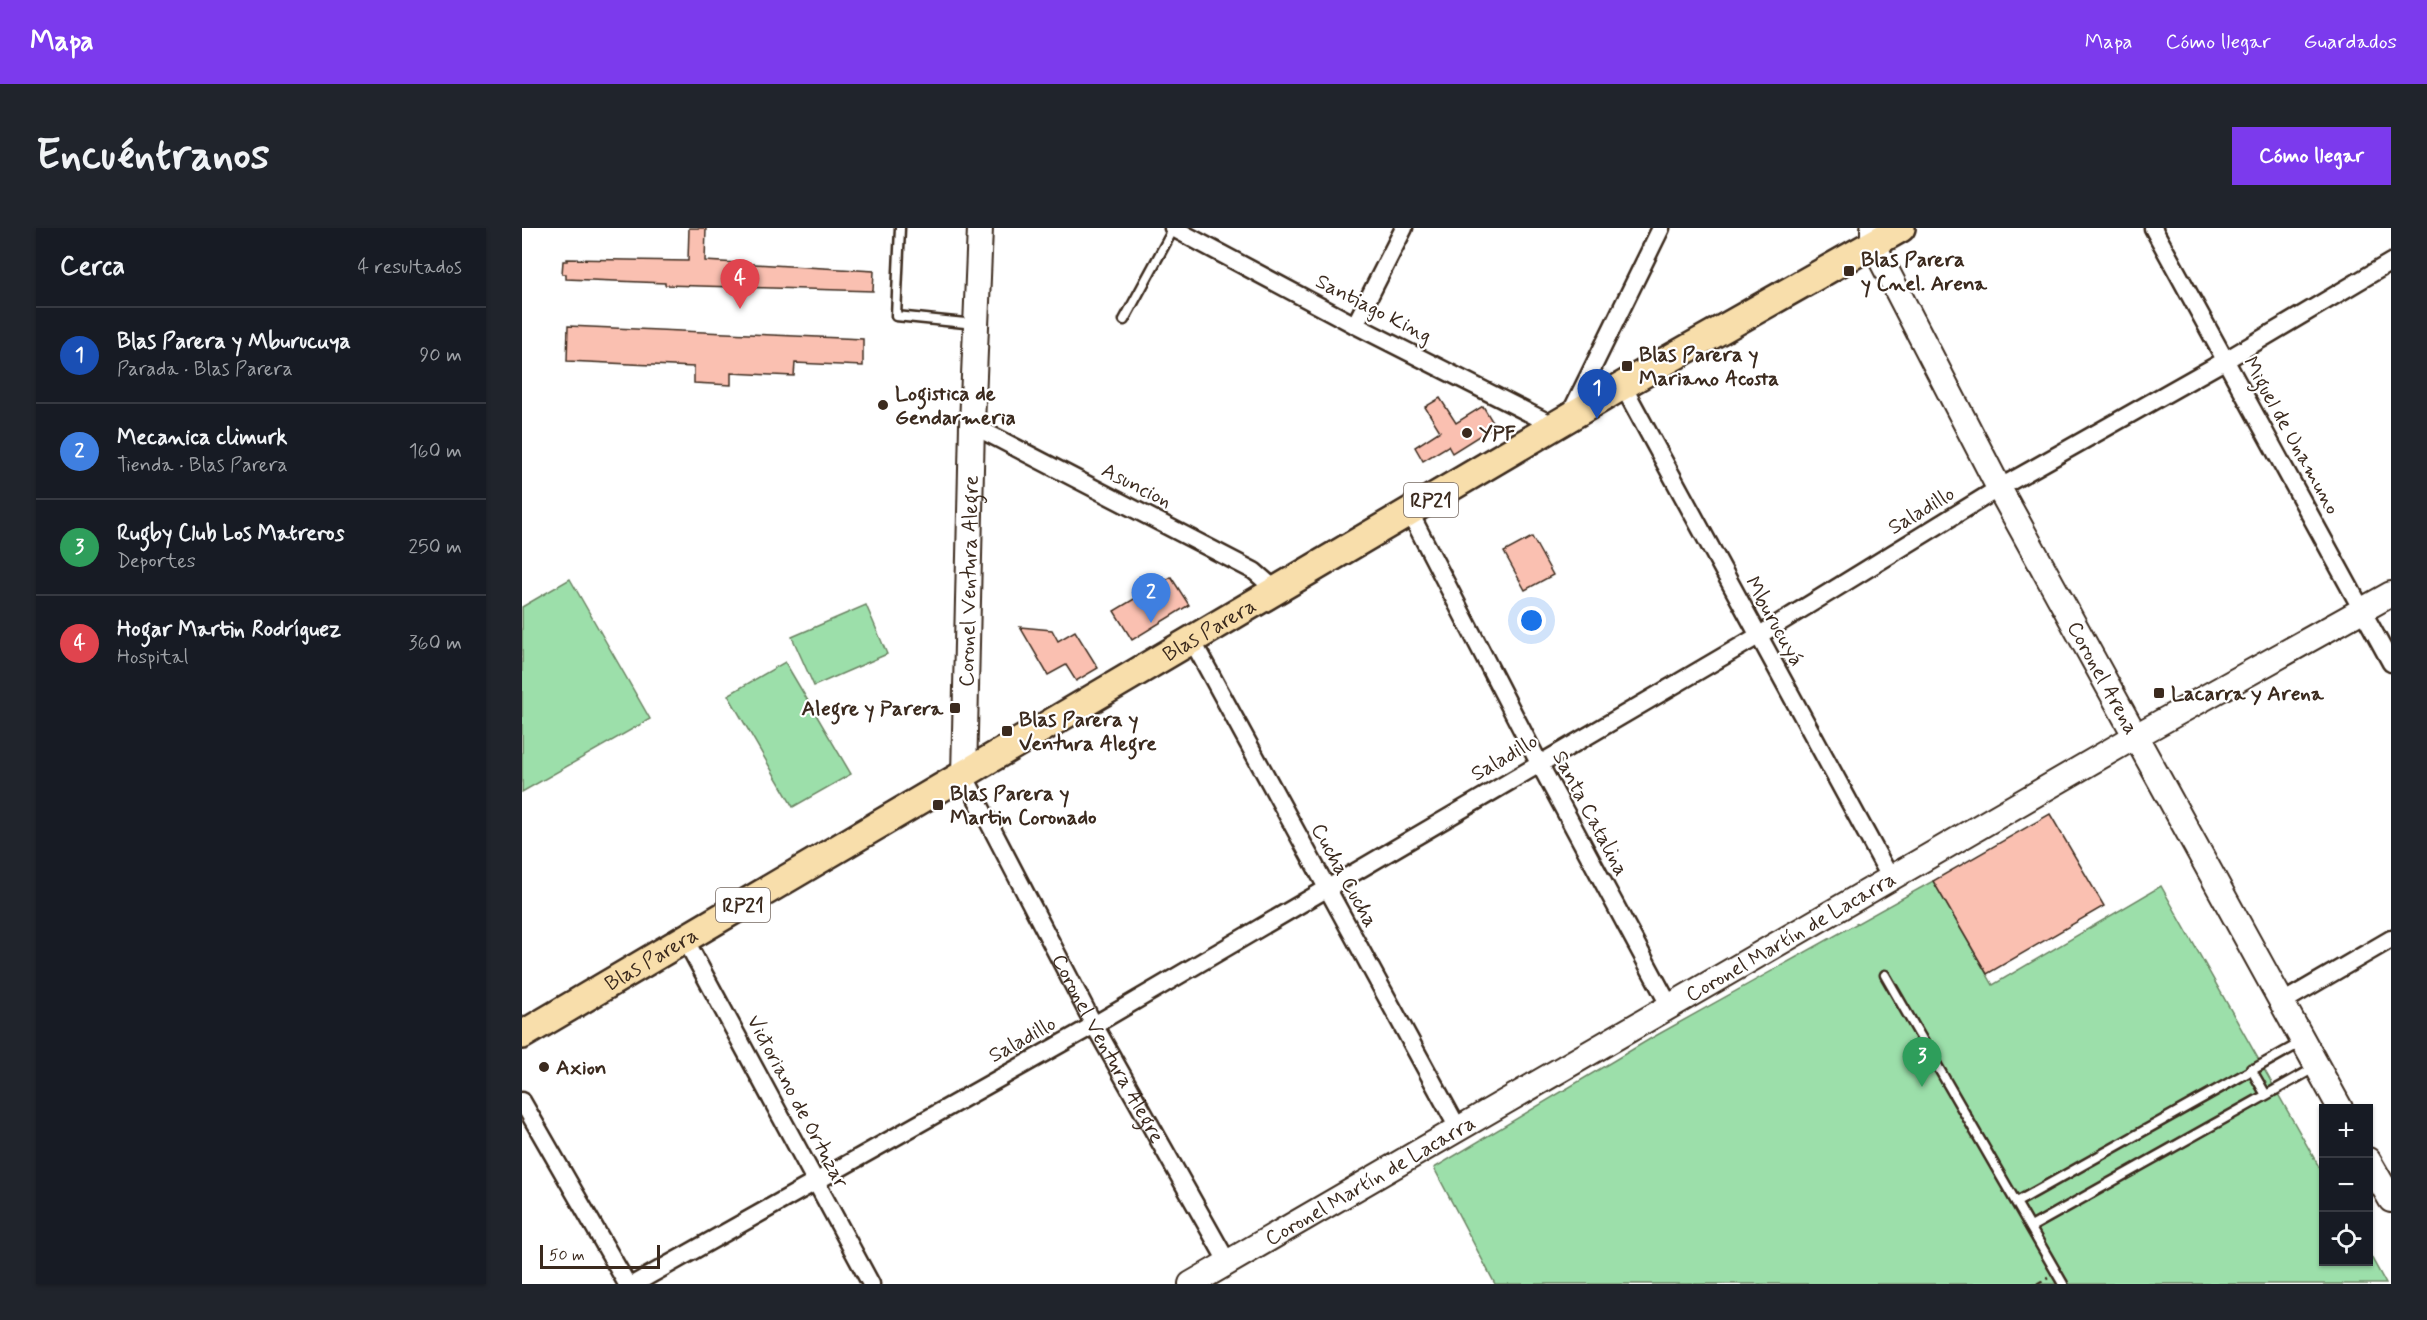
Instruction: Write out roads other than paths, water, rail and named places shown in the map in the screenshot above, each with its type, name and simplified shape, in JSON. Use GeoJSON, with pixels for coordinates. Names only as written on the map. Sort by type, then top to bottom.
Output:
{"type":"FeatureCollection","features":[{"type":"Feature","properties":{"kind":"main road","name":"Blas Parera"},"geometry":{"type":"LineString","coordinates":[[522,1035],[1193,642],[1873,236],[1901,228]]}},
{"type":"Feature","properties":{"kind":"street","name":"Coronel Ventura Alegre"},"geometry":{"type":"LineString","coordinates":[[980,228],[972,425],[964,775],[1094,1025],[1228,1263]]}},
{"type":"Feature","properties":{"kind":"street","name":"Santiago King"},"geometry":{"type":"LineString","coordinates":[[1174,228],[1355,325],[1561,422]]}},
{"type":"Feature","properties":{"kind":"street"},"geometry":{"type":"LineString","coordinates":[[1355,325],[1404,228]]}},
{"type":"Feature","properties":{"kind":"street"},"geometry":{"type":"LineString","coordinates":[[1561,422],[1661,228]]}},
{"type":"Feature","properties":{"kind":"street","name":"Miguel de Unamuno"},"geometry":{"type":"LineString","coordinates":[[2153,228],[2391,663]]}},
{"type":"Feature","properties":{"kind":"street","name":"Coronel Arena"},"geometry":{"type":"LineString","coordinates":[[1873,236],[1999,488],[2338,1104]]}},
{"type":"Feature","properties":{"kind":"street","name":"Saladillo"},"geometry":{"type":"LineString","coordinates":[[634,1284],[1094,1025],[1758,636],[1999,488],[2226,360],[2391,262]]}},
{"type":"Feature","properties":{"kind":"street","name":"Mburucuyá"},"geometry":{"type":"LineString","coordinates":[[1623,386],[1890,878]]}},
{"type":"Feature","properties":{"kind":"street","name":"Asuncion"},"geometry":{"type":"LineString","coordinates":[[972,425],[1254,571],[1277,591]]}},
{"type":"Feature","properties":{"kind":"street","name":"Santa Catalina"},"geometry":{"type":"LineString","coordinates":[[1410,513],[1539,763],[1669,1005]]}},
{"type":"Feature","properties":{"kind":"street","name":"Coronel Martín de Lacarra"},"geometry":{"type":"LineString","coordinates":[[1191,1284],[2136,736],[2391,594]]}},
{"type":"Feature","properties":{"kind":"street","name":"Cucha Cucha"},"geometry":{"type":"LineString","coordinates":[[1193,642],[1459,1130]]}},
{"type":"Feature","properties":{"kind":"street","name":"Victoriano de Ortuzar"},"geometry":{"type":"LineString","coordinates":[[685,939],[871,1284]]}},
{"type":"Feature","properties":{"kind":"street"},"geometry":{"type":"LineString","coordinates":[[2282,1003],[2391,939]]}},
{"type":"Feature","properties":{"kind":"street"},"geometry":{"type":"LineString","coordinates":[[522,1101],[627,1284]]}},
{"type":"Feature","properties":{"kind":"street"},"geometry":{"type":"LineString","coordinates":[[2373,1169],[2391,1200]]}},
{"type":"Feature","properties":{"kind":"lane"},"geometry":{"type":"LineString","coordinates":[[900,228],[896,316],[976,324]]}},
{"type":"Feature","properties":{"kind":"lane"},"geometry":{"type":"LineString","coordinates":[[1124,320],[1174,228]]}},
{"type":"Feature","properties":{"kind":"lane"},"geometry":{"type":"LineString","coordinates":[[1885,975],[2018,1202],[2063,1284]]}},
{"type":"Feature","properties":{"kind":"lane"},"geometry":{"type":"LineString","coordinates":[[2018,1202],[2303,1041]]}},
{"type":"Feature","properties":{"kind":"lane"},"geometry":{"type":"LineString","coordinates":[[2031,1227],[2316,1066]]}},
{"type":"Feature","properties":{"kind":"lane"},"geometry":{"type":"LineString","coordinates":[[2251,1069],[2266,1095]]}},
{"type":"Feature","properties":{"kind":"place","name":"Blas Parera y Cnel. Arena"},"geometry":{"type":"Point","coordinates":[1849,271]}},
{"type":"Feature","properties":{"kind":"place","name":"Hogar Martin Rodríguez"},"geometry":{"type":"Point","coordinates":[740,309]}},
{"type":"Feature","properties":{"kind":"place","name":"Blas Parera y Mariano Acosta"},"geometry":{"type":"Point","coordinates":[1627,366]}},
{"type":"Feature","properties":{"kind":"place","name":"Logistica de Gendarmeria"},"geometry":{"type":"Point","coordinates":[883,405]}},
{"type":"Feature","properties":{"kind":"place","name":"Blas Parera y Mburucuya"},"geometry":{"type":"Point","coordinates":[1597,419]}},
{"type":"Feature","properties":{"kind":"place","name":"YPF"},"geometry":{"type":"Point","coordinates":[1467,433]}},
{"type":"Feature","properties":{"kind":"place","name":"Mecanica climurk"},"geometry":{"type":"Point","coordinates":[1151,623]}},
{"type":"Feature","properties":{"kind":"place","name":"Lacarra y Arena"},"geometry":{"type":"Point","coordinates":[2159,693]}},
{"type":"Feature","properties":{"kind":"place","name":"Alegre y Parera"},"geometry":{"type":"Point","coordinates":[955,708]}},
{"type":"Feature","properties":{"kind":"place","name":"Blas Parera y Ventura Alegre"},"geometry":{"type":"Point","coordinates":[1007,731]}},
{"type":"Feature","properties":{"kind":"place","name":"Blas Parera y Martin Coronado"},"geometry":{"type":"Point","coordinates":[938,805]}},
{"type":"Feature","properties":{"kind":"place","name":"Axion"},"geometry":{"type":"Point","coordinates":[544,1067]}},
{"type":"Feature","properties":{"kind":"place","name":"Rugby Club Los Matreros"},"geometry":{"type":"Point","coordinates":[1922,1087]}}]}
